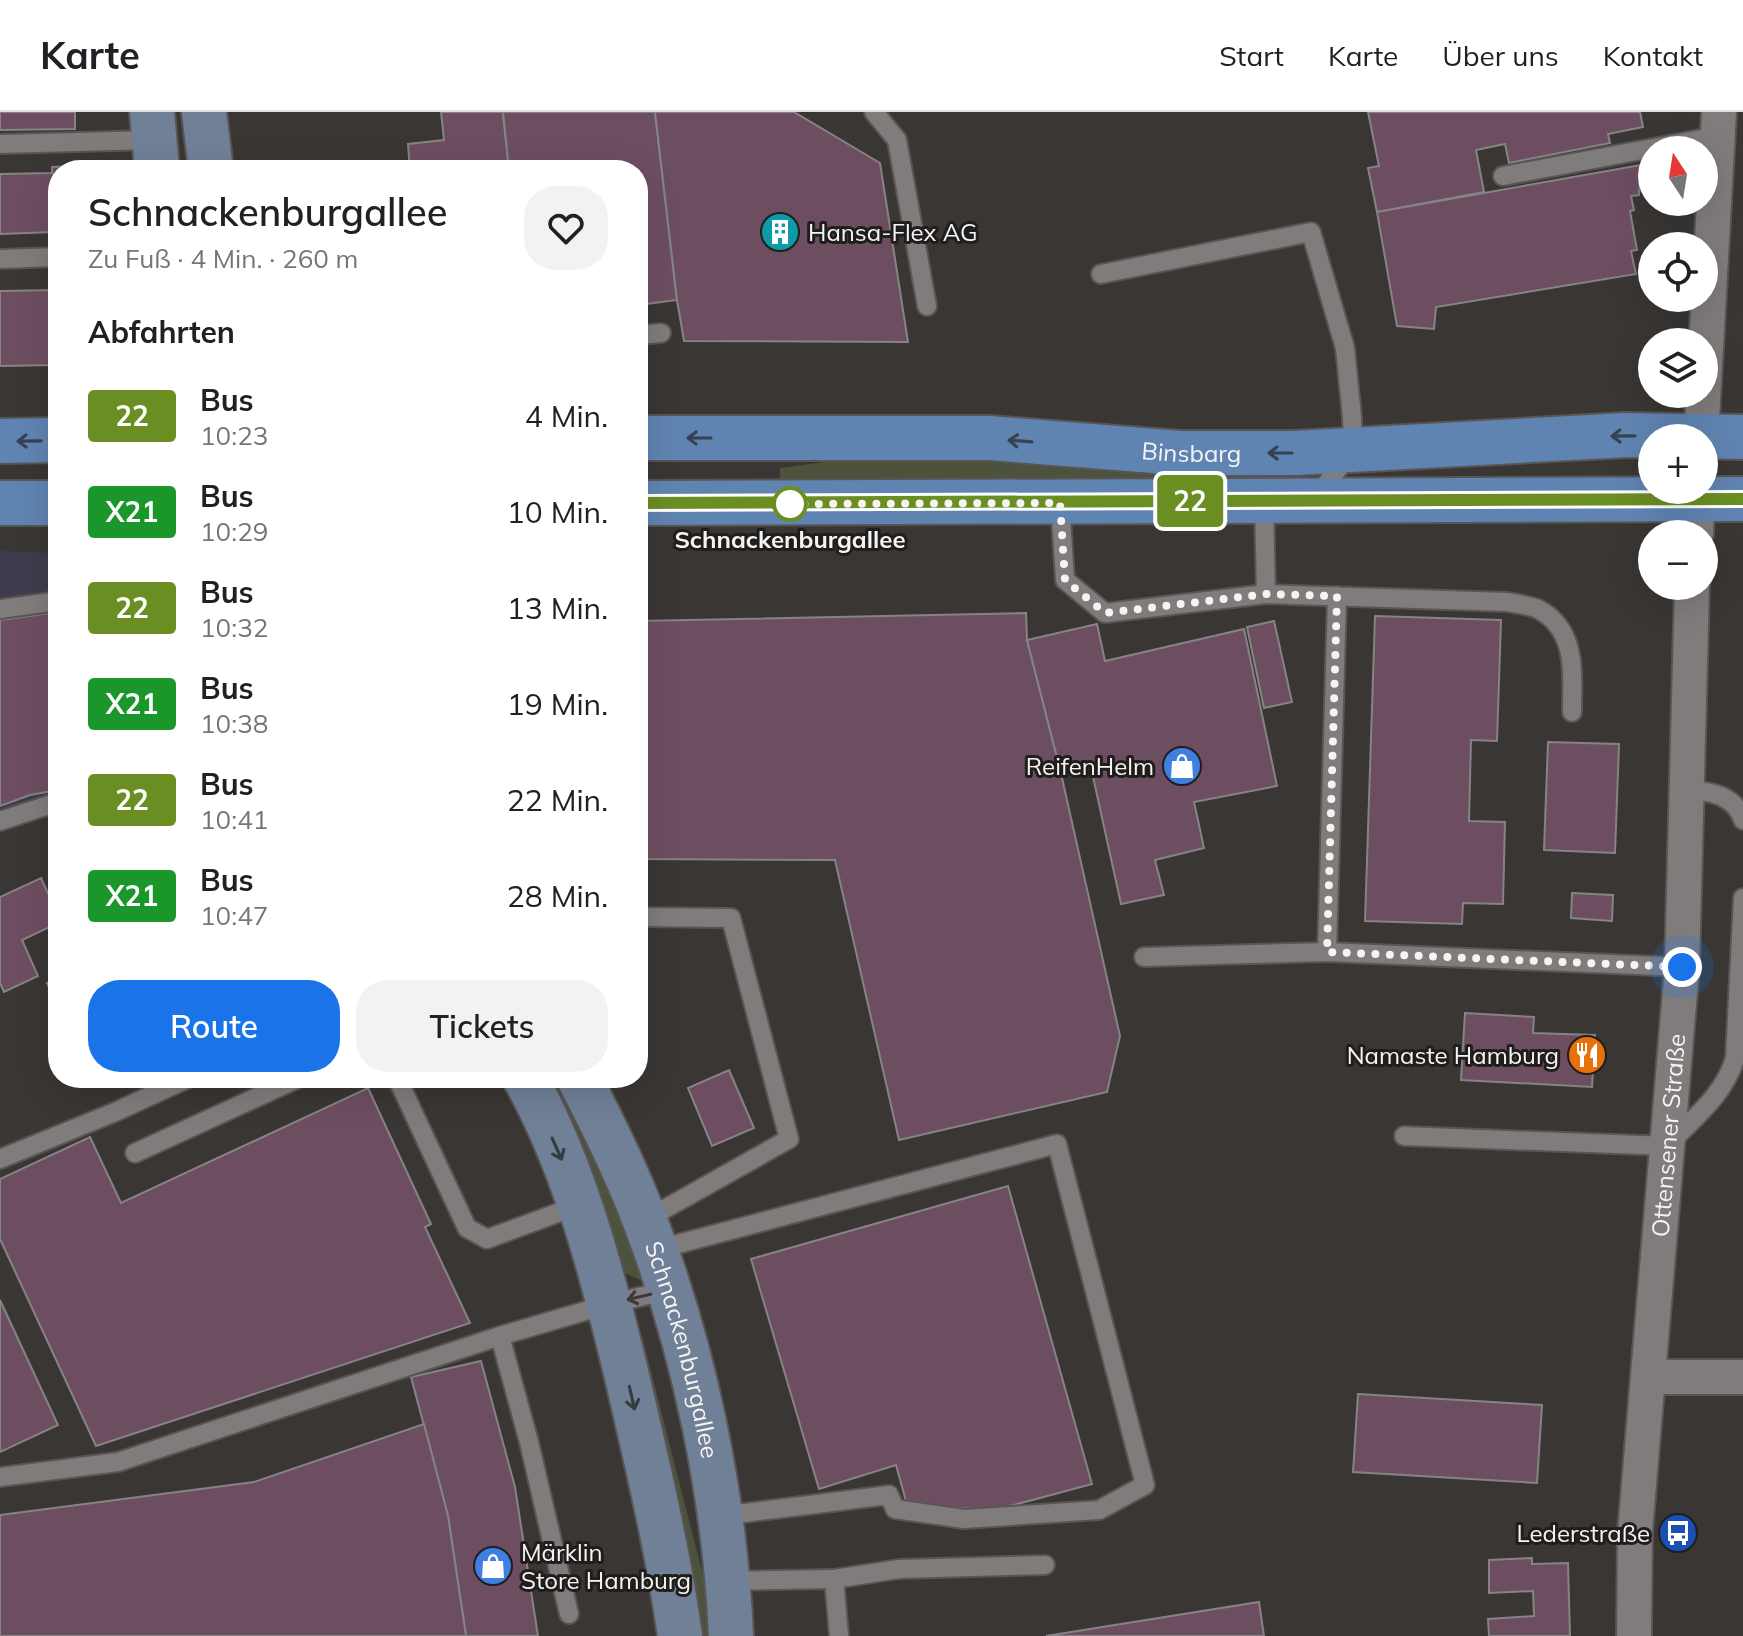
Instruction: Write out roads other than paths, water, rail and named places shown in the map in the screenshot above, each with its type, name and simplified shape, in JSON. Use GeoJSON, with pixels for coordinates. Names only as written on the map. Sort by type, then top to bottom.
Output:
{"type":"FeatureCollection","features":[{"type":"Feature","properties":{"kind":"main road"},"geometry":{"type":"LineString","coordinates":[[204,112],[210,160]]}},
{"type":"Feature","properties":{"kind":"main road","name":"Binsbarg"},"geometry":{"type":"LineString","coordinates":[[648,438],[989,438],[1180,453],[1353,450],[1572,437],[1638,437]]}},
{"type":"Feature","properties":{"kind":"main road"},"geometry":{"type":"LineString","coordinates":[[0,441],[48,440]]}},
{"type":"Feature","properties":{"kind":"main road","name":"Binsbarg"},"geometry":{"type":"LineString","coordinates":[[648,503],[1314,500],[1697,508],[1743,499]]}},
{"type":"Feature","properties":{"kind":"main road"},"geometry":{"type":"LineString","coordinates":[[0,503],[48,503]]}},
{"type":"Feature","properties":{"kind":"main road"},"geometry":{"type":"LineString","coordinates":[[529,1088],[579,1205],[609,1304],[663,1531],[680,1636]]}},
{"type":"Feature","properties":{"kind":"main road","name":"Schnackenburgallee"},"geometry":{"type":"LineString","coordinates":[[583,1088],[657,1253],[693,1377],[720,1516],[731,1636]]}},
{"type":"Feature","properties":{"kind":"street"},"geometry":{"type":"LineString","coordinates":[[1715,424],[1718,124]]}},
{"type":"Feature","properties":{"kind":"street","name":"Ottensener Straße"},"geometry":{"type":"LineString","coordinates":[[1634,1636],[1635,1532],[1682,967],[1692,600]]}},
{"type":"Feature","properties":{"kind":"street"},"geometry":{"type":"LineString","coordinates":[[1648,1377],[1743,1377]]}},
{"type":"Feature","properties":{"kind":"lane"},"geometry":{"type":"LineString","coordinates":[[874,112],[897,140],[927,306]]}},
{"type":"Feature","properties":{"kind":"lane"},"geometry":{"type":"LineString","coordinates":[[1503,176],[1718,124]]}},
{"type":"Feature","properties":{"kind":"lane"},"geometry":{"type":"LineString","coordinates":[[0,144],[154,141]]}},
{"type":"Feature","properties":{"kind":"lane"},"geometry":{"type":"LineString","coordinates":[[1101,274],[1311,232],[1345,348],[1353,450],[1314,500]]}},
{"type":"Feature","properties":{"kind":"lane"},"geometry":{"type":"LineString","coordinates":[[0,259],[48,257]]}},
{"type":"Feature","properties":{"kind":"lane"},"geometry":{"type":"LineString","coordinates":[[648,334],[661,333]]}},
{"type":"Feature","properties":{"kind":"lane"},"geometry":{"type":"LineString","coordinates":[[1264,500],[1266,594]]}},
{"type":"Feature","properties":{"kind":"lane"},"geometry":{"type":"LineString","coordinates":[[1060,503],[1065,580],[1105,613],[1266,594],[1507,602],[1537,609],[1562,628],[1572,654],[1572,712]]}},
{"type":"Feature","properties":{"kind":"lane"},"geometry":{"type":"LineString","coordinates":[[1327,952],[1337,596]]}},
{"type":"Feature","properties":{"kind":"lane"},"geometry":{"type":"LineString","coordinates":[[0,609],[48,602]]}},
{"type":"Feature","properties":{"kind":"lane"},"geometry":{"type":"LineString","coordinates":[[1687,790],[1711,791],[1731,800],[1743,820]]}},
{"type":"Feature","properties":{"kind":"lane"},"geometry":{"type":"LineString","coordinates":[[0,821],[48,805]]}},
{"type":"Feature","properties":{"kind":"lane"},"geometry":{"type":"LineString","coordinates":[[1404,1136],[1667,1146],[1720,1093],[1730,1078],[1735,1058],[1743,898]]}},
{"type":"Feature","properties":{"kind":"lane"},"geometry":{"type":"LineString","coordinates":[[0,1477],[118,1462],[500,1336],[609,1304],[657,1253],[789,1139],[731,918],[648,917]]}},
{"type":"Feature","properties":{"kind":"lane"},"geometry":{"type":"LineString","coordinates":[[1144,957],[1327,952],[1682,967]]}},
{"type":"Feature","properties":{"kind":"lane"},"geometry":{"type":"LineString","coordinates":[[0,1159],[167,1088]]}},
{"type":"Feature","properties":{"kind":"lane"},"geometry":{"type":"LineString","coordinates":[[135,1153],[277,1088]]}},
{"type":"Feature","properties":{"kind":"lane"},"geometry":{"type":"LineString","coordinates":[[402,1088],[467,1228],[487,1239],[579,1205]]}},
{"type":"Feature","properties":{"kind":"lane"},"geometry":{"type":"LineString","coordinates":[[657,1253],[1057,1144],[1145,1485],[1099,1510],[964,1519],[895,1509],[889,1495],[720,1516]]}},
{"type":"Feature","properties":{"kind":"lane"},"geometry":{"type":"LineString","coordinates":[[500,1336],[529,1442],[569,1614]]}},
{"type":"Feature","properties":{"kind":"lane"},"geometry":{"type":"LineString","coordinates":[[728,1581],[834,1579],[899,1569],[1045,1565]]}},
{"type":"Feature","properties":{"kind":"lane"},"geometry":{"type":"LineString","coordinates":[[834,1579],[839,1636]]}},
{"type":"Feature","properties":{"kind":"place","name":"Hansa-Flex AG"},"geometry":{"type":"Point","coordinates":[780,232]}},
{"type":"Feature","properties":{"kind":"place","name":"Schnackenburgallee"},"geometry":{"type":"Point","coordinates":[790,504]}},
{"type":"Feature","properties":{"kind":"place","name":"ReifenHelm"},"geometry":{"type":"Point","coordinates":[1182,766]}},
{"type":"Feature","properties":{"kind":"place","name":"Namaste Hamburg"},"geometry":{"type":"Point","coordinates":[1587,1055]}},
{"type":"Feature","properties":{"kind":"place","name":"Lederstraße"},"geometry":{"type":"Point","coordinates":[1678,1533]}},
{"type":"Feature","properties":{"kind":"place","name":"Märklin Store Hamburg"},"geometry":{"type":"Point","coordinates":[493,1566]}}]}
